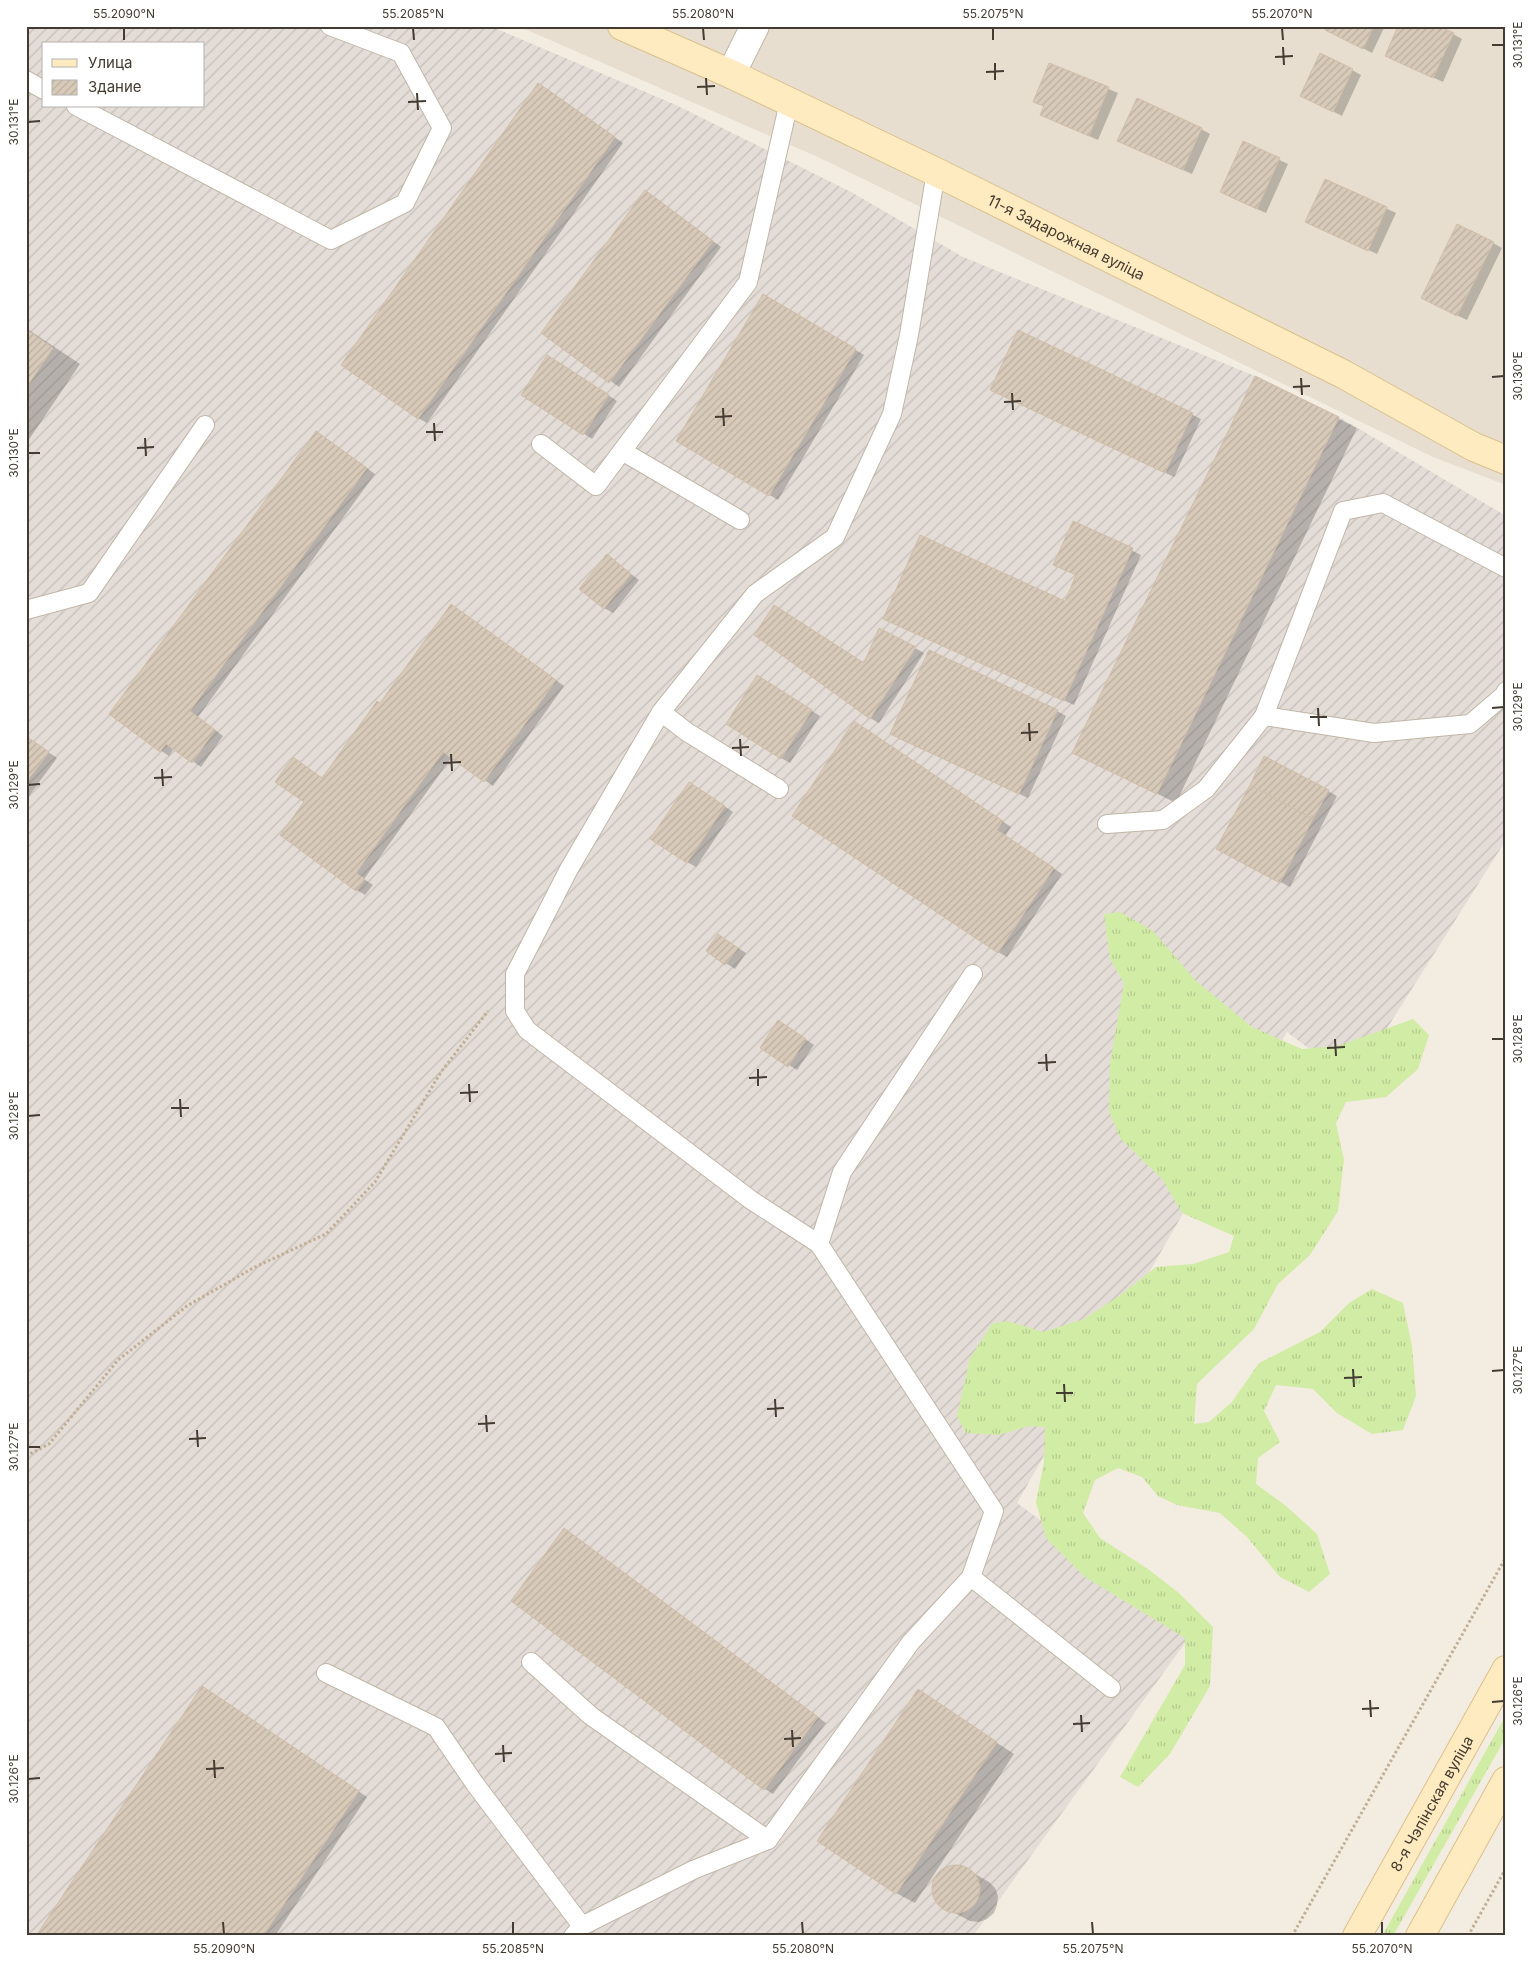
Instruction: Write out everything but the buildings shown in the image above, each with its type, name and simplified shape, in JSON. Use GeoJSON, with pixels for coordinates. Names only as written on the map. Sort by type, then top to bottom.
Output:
{"type":"FeatureCollection","features":[{"type":"Feature","properties":{"kind":"main road","name":"11-я Задарожная вуліца"},"geometry":{"type":"LineString","coordinates":[[622,26],[731,74],[936,172],[1344,374],[1474,447],[1506,460]]}},
{"type":"Feature","properties":{"kind":"main road","name":"8-я Чэпінская вуліца"},"geometry":{"type":"LineString","coordinates":[[1358,1936],[1506,1670]]}},
{"type":"Feature","properties":{"kind":"main road"},"geometry":{"type":"LineString","coordinates":[[1420,1936],[1506,1781]]}},
{"type":"Feature","properties":{"kind":"street"},"geometry":{"type":"LineString","coordinates":[[731,74],[755,26]]}},
{"type":"Feature","properties":{"kind":"lane"},"geometry":{"type":"LineString","coordinates":[[80,108],[330,240],[405,202],[442,128],[401,53],[330,26]]}},
{"type":"Feature","properties":{"kind":"lane"},"geometry":{"type":"LineString","coordinates":[[26,80],[42,89]]}},
{"type":"Feature","properties":{"kind":"lane"},"geometry":{"type":"LineString","coordinates":[[541,444],[596,486],[748,282],[789,102]]}},
{"type":"Feature","properties":{"kind":"lane"},"geometry":{"type":"LineString","coordinates":[[326,1673],[436,1727],[578,1931],[693,1870],[768,1840],[911,1642],[971,1577],[994,1511],[819,1244],[750,1200],[527,1030],[515,1011],[515,974],[569,869],[661,712],[755,594],[835,537],[892,414],[909,335],[936,172]]}},
{"type":"Feature","properties":{"kind":"lane"},"geometry":{"type":"LineString","coordinates":[[26,610],[90,592],[205,425]]}},
{"type":"Feature","properties":{"kind":"lane"},"geometry":{"type":"LineString","coordinates":[[622,451],[740,520]]}},
{"type":"Feature","properties":{"kind":"lane"},"geometry":{"type":"LineString","coordinates":[[1108,824],[1163,820],[1206,789],[1264,716],[1343,511],[1383,502],[1506,568]]}},
{"type":"Feature","properties":{"kind":"lane"},"geometry":{"type":"LineString","coordinates":[[1264,716],[1374,733],[1470,724],[1506,692]]}},
{"type":"Feature","properties":{"kind":"lane"},"geometry":{"type":"LineString","coordinates":[[661,712],[687,732],[779,789]]}},
{"type":"Feature","properties":{"kind":"lane"},"geometry":{"type":"LineString","coordinates":[[819,1244],[842,1172],[973,974]]}},
{"type":"Feature","properties":{"kind":"lane"},"geometry":{"type":"LineString","coordinates":[[971,1577],[1111,1688]]}},
{"type":"Feature","properties":{"kind":"lane"},"geometry":{"type":"LineString","coordinates":[[531,1662],[591,1716],[768,1840]]}},
{"type":"Feature","properties":{"kind":"path"},"geometry":{"type":"LineString","coordinates":[[26,1456],[50,1444],[118,1360],[187,1306],[254,1268],[326,1234],[375,1182],[441,1072],[515,974]]}},
{"type":"Feature","properties":{"kind":"path"},"geometry":{"type":"LineString","coordinates":[[1292,1936],[1506,1557]]}},
{"type":"Feature","properties":{"kind":"path"},"geometry":{"type":"LineString","coordinates":[[1468,1936],[1506,1868]]}},
{"type":"Feature","properties":{"kind":"shaded area"},"geometry":{"type":"Polygon","coordinates":[[[26,26],[490,26],[676,105],[851,192],[963,257],[1255,376],[1339,417],[1506,516],[1506,840],[1353,1082],[1287,1032],[1017,1503],[1193,1632],[973,1936],[26,1936],[26,26]]]}},
{"type":"Feature","properties":{"kind":"shaded area"},"geometry":{"type":"Polygon","coordinates":[[[518,26],[1506,26],[1506,485],[1433,457],[818,157],[518,26]]]}},
{"type":"Feature","properties":{"kind":"green space"},"geometry":{"type":"Polygon","coordinates":[[[1120,912],[1153,931],[1196,981],[1252,1027],[1302,1049],[1338,1046],[1413,1019],[1429,1035],[1418,1069],[1386,1097],[1346,1102],[1336,1123],[1344,1160],[1338,1211],[1310,1255],[1278,1284],[1254,1329],[1197,1384],[1194,1424],[1209,1422],[1232,1402],[1259,1363],[1320,1332],[1349,1303],[1372,1289],[1403,1303],[1412,1346],[1416,1396],[1403,1430],[1372,1434],[1337,1413],[1313,1389],[1276,1385],[1264,1411],[1280,1442],[1258,1458],[1256,1484],[1286,1506],[1317,1534],[1330,1574],[1309,1592],[1280,1577],[1247,1537],[1220,1513],[1177,1505],[1158,1496],[1142,1477],[1118,1468],[1095,1480],[1083,1513],[1100,1538],[1148,1569],[1180,1594],[1213,1627],[1210,1686],[1170,1754],[1138,1787],[1120,1777],[1185,1665],[1185,1638],[1085,1577],[1046,1538],[1036,1502],[1044,1462],[1045,1427],[1029,1426],[999,1435],[966,1433],[957,1416],[970,1358],[992,1324],[1007,1321],[1043,1332],[1084,1319],[1119,1296],[1156,1267],[1193,1264],[1229,1252],[1234,1236],[1182,1213],[1163,1180],[1120,1138],[1109,1111],[1110,1063],[1124,983],[1110,959],[1104,914],[1120,912]]]}},
{"type":"Feature","properties":{"kind":"green space"},"geometry":{"type":"Polygon","coordinates":[[[1506,1715],[1506,1737],[1393,1936],[1382,1936],[1506,1715]]]}}]}
